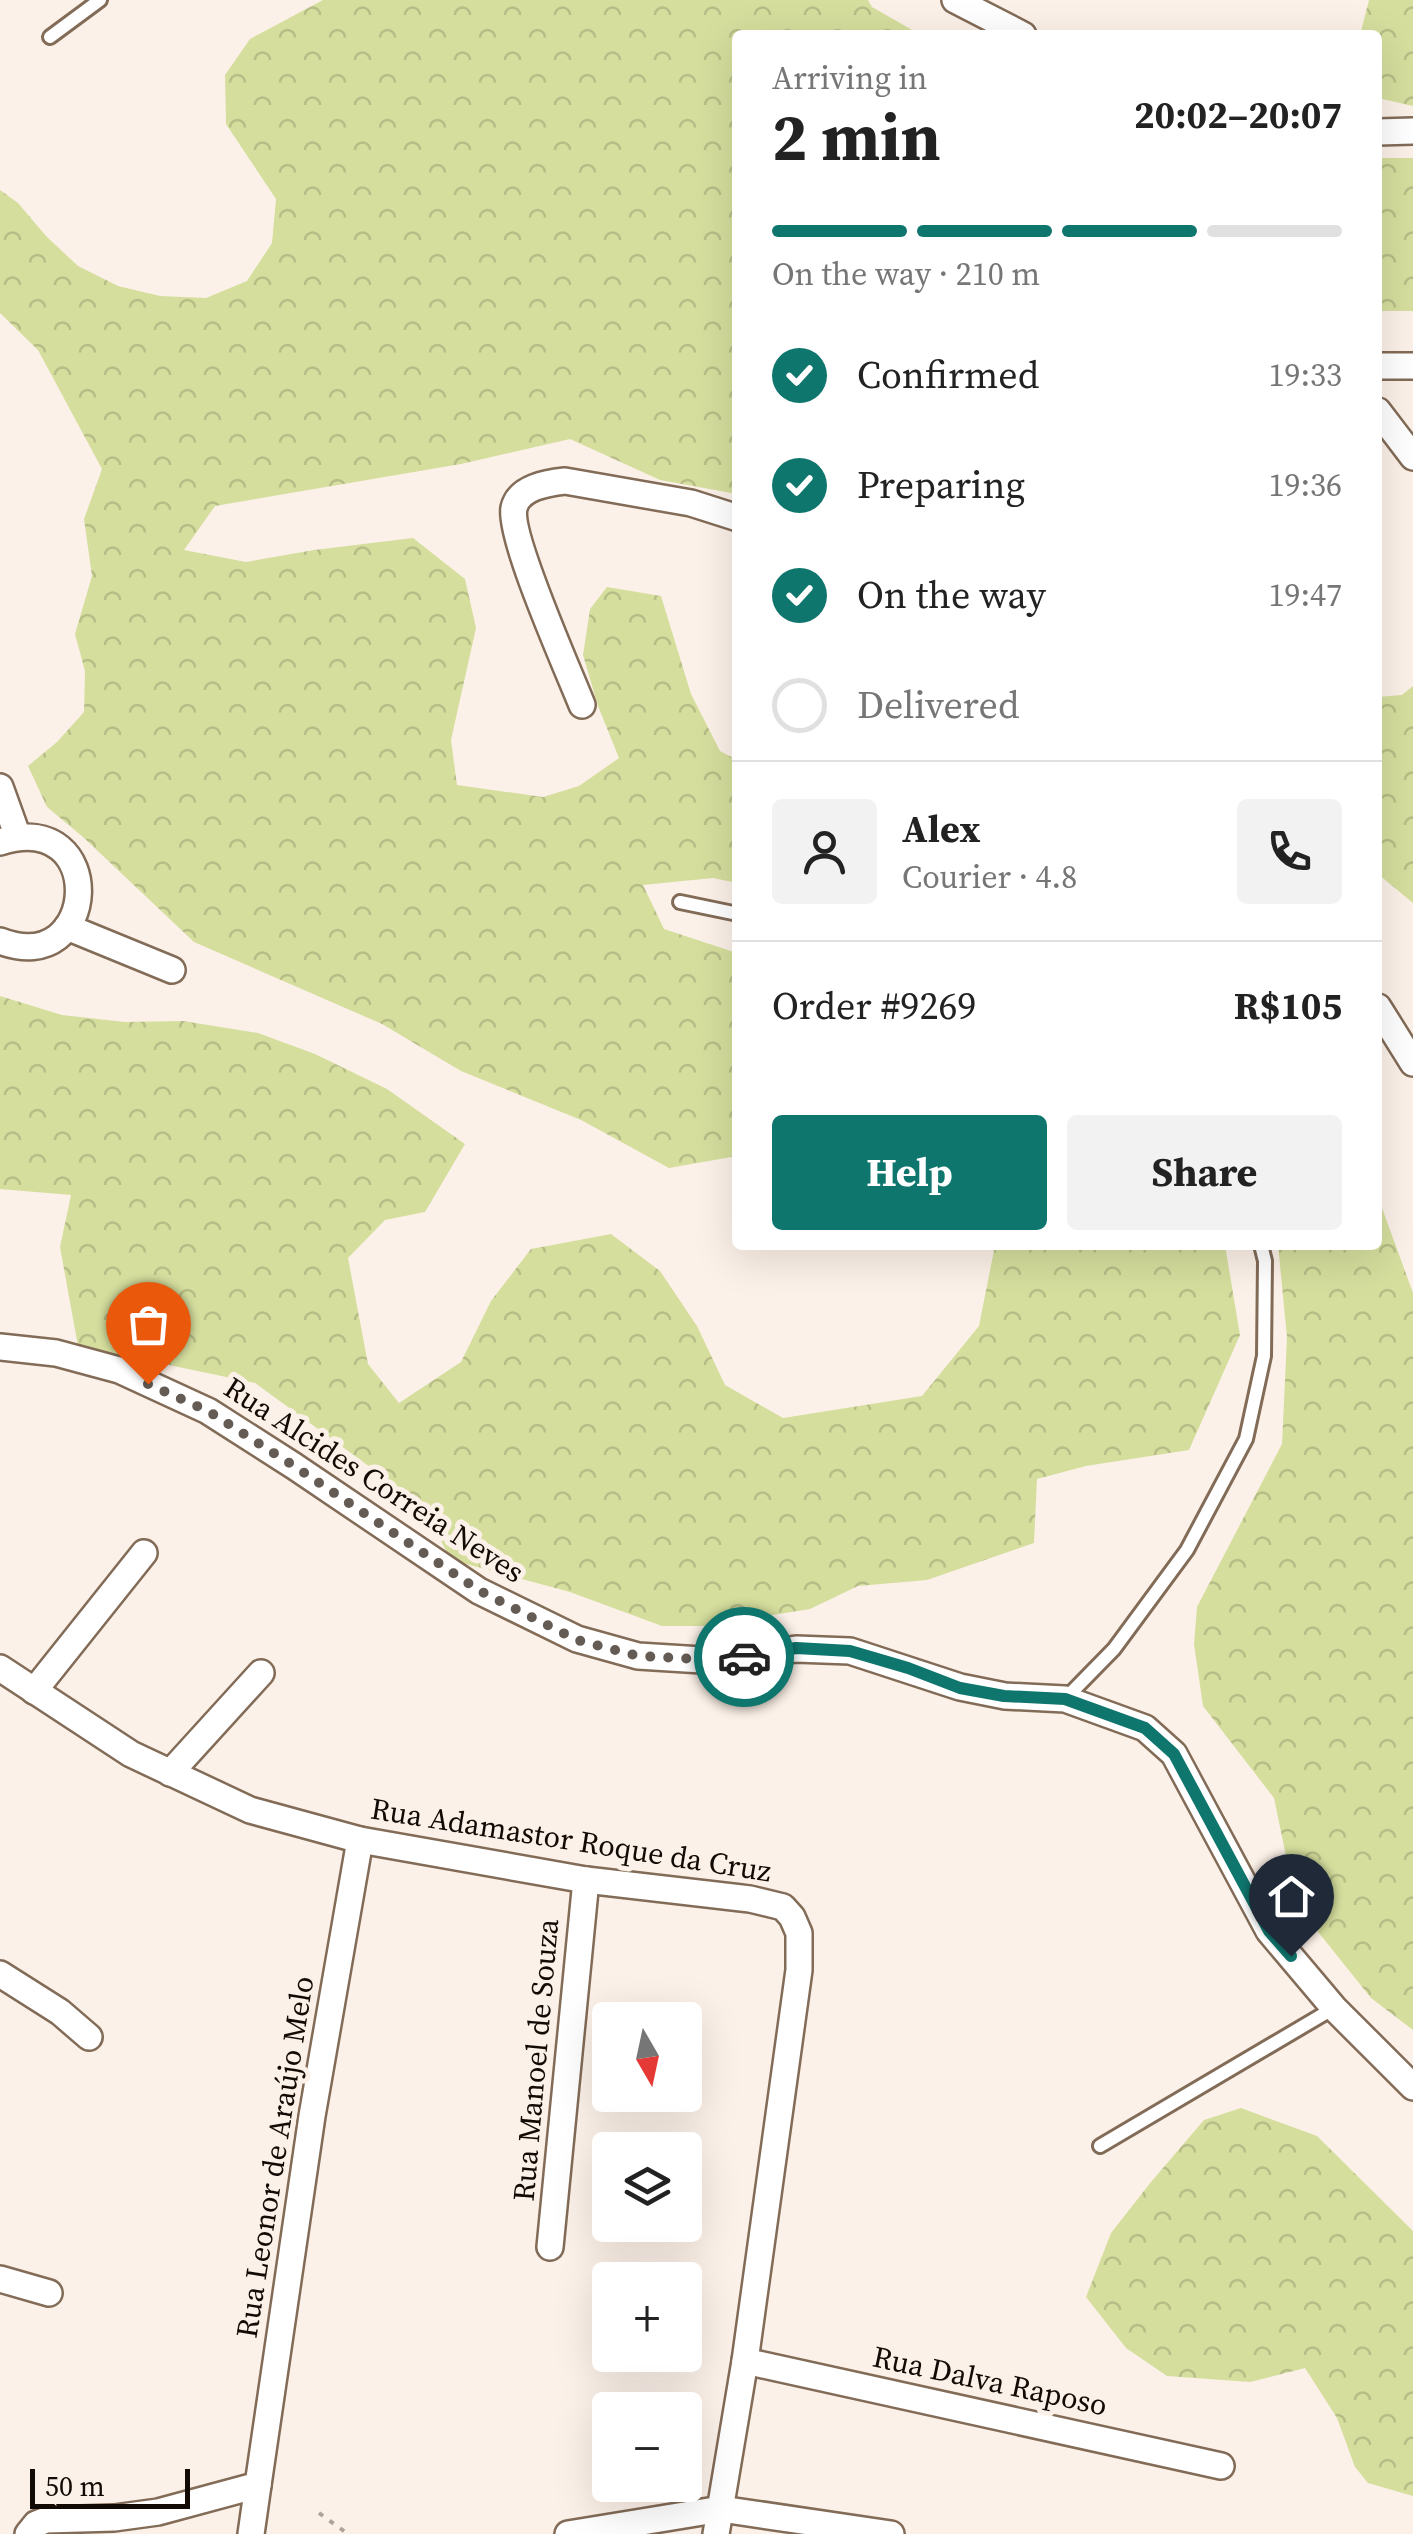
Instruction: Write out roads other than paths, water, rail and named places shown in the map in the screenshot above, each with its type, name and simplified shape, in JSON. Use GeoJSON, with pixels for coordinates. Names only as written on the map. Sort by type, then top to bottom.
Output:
{"type":"FeatureCollection","features":[{"type":"Feature","properties":{"kind":"street"},"geometry":{"type":"LineString","coordinates":[[954,0],[1013,30]]}},
{"type":"Feature","properties":{"kind":"street"},"geometry":{"type":"LineString","coordinates":[[1382,132],[1413,132]]}},
{"type":"Feature","properties":{"kind":"street"},"geometry":{"type":"LineString","coordinates":[[1382,366],[1413,366]]}},
{"type":"Feature","properties":{"kind":"street"},"geometry":{"type":"LineString","coordinates":[[1382,416],[1412,455]]}},
{"type":"Feature","properties":{"kind":"street"},"geometry":{"type":"LineString","coordinates":[[582,706],[514,528],[514,507],[523,494],[544,483],[565,481],[690,503],[732,516]]}},
{"type":"Feature","properties":{"kind":"street"},"geometry":{"type":"LineString","coordinates":[[0,786],[9,839],[37,838],[54,845],[68,857],[80,892],[67,927],[54,938],[20,947],[0,941]]}},
{"type":"Feature","properties":{"kind":"street"},"geometry":{"type":"LineString","coordinates":[[67,927],[172,970]]}},
{"type":"Feature","properties":{"kind":"street"},"geometry":{"type":"LineString","coordinates":[[1382,1013],[1413,1064]]}},
{"type":"Feature","properties":{"kind":"street","name":"Rua Alcides Correia Neves"},"geometry":{"type":"LineString","coordinates":[[0,1347],[56,1353],[119,1370],[208,1411],[480,1591],[577,1640],[638,1656],[718,1660],[796,1648],[850,1651],[960,1688],[1004,1696],[1065,1699],[1145,1728],[1174,1754],[1269,1931],[1334,2008],[1413,2087]]}},
{"type":"Feature","properties":{"kind":"street"},"geometry":{"type":"LineString","coordinates":[[34,1690],[144,1553]]}},
{"type":"Feature","properties":{"kind":"street","name":"Rua Adamastor Roque da Cruz"},"geometry":{"type":"LineString","coordinates":[[0,1668],[131,1754],[250,1810],[360,1840],[586,1880],[750,1899],[783,1907],[800,1933],[799,1970],[745,2360]]}},
{"type":"Feature","properties":{"kind":"street"},"geometry":{"type":"LineString","coordinates":[[170,1772],[261,1673]]}},
{"type":"Feature","properties":{"kind":"street","name":"Rua Leonor de Araújo Melo"},"geometry":{"type":"LineString","coordinates":[[251,2534],[312,2116],[360,1840]]}},
{"type":"Feature","properties":{"kind":"street","name":"Rua Manoel de Souza"},"geometry":{"type":"LineString","coordinates":[[550,2247],[586,1880]]}},
{"type":"Feature","properties":{"kind":"street"},"geometry":{"type":"LineString","coordinates":[[0,1974],[60,2012],[89,2038]]}},
{"type":"Feature","properties":{"kind":"street"},"geometry":{"type":"LineString","coordinates":[[0,2280],[49,2293]]}},
{"type":"Feature","properties":{"kind":"street"},"geometry":{"type":"LineString","coordinates":[[718,2521],[745,2360]]}},
{"type":"Feature","properties":{"kind":"street","name":"Rua Dalva Raposo"},"geometry":{"type":"LineString","coordinates":[[745,2360],[1221,2466]]}},
{"type":"Feature","properties":{"kind":"street"},"geometry":{"type":"LineString","coordinates":[[28,2534],[46,2520],[158,2512],[258,2486]]}},
{"type":"Feature","properties":{"kind":"street"},"geometry":{"type":"LineString","coordinates":[[568,2534],[718,2521],[891,2534]]}},
{"type":"Feature","properties":{"kind":"lane"},"geometry":{"type":"LineString","coordinates":[[50,37],[100,0]]}},
{"type":"Feature","properties":{"kind":"lane"},"geometry":{"type":"LineString","coordinates":[[680,902],[732,913]]}},
{"type":"Feature","properties":{"kind":"lane"},"geometry":{"type":"LineString","coordinates":[[1065,1699],[1114,1649],[1187,1550],[1246,1439],[1264,1356],[1262,1250]]}},
{"type":"Feature","properties":{"kind":"lane"},"geometry":{"type":"LineString","coordinates":[[1100,2146],[1334,2008]]}}]}
